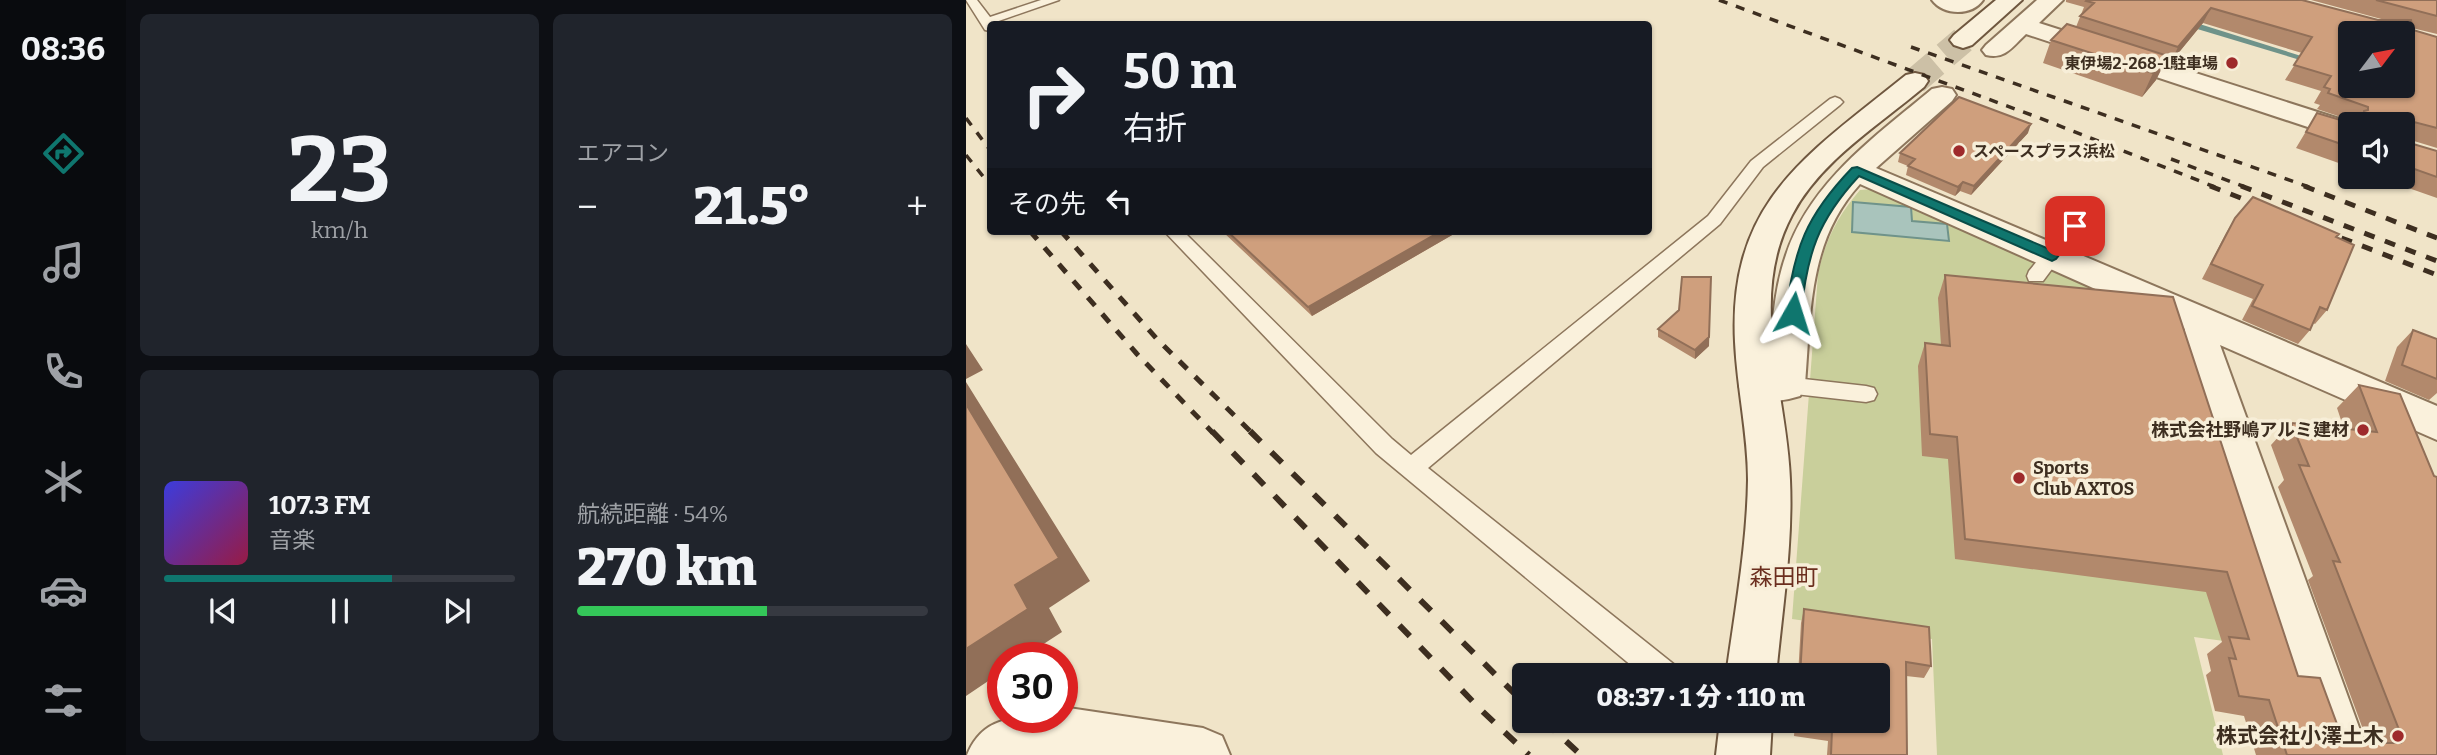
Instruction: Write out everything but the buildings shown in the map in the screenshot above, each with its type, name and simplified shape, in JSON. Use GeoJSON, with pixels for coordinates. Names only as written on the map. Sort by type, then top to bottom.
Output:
{"type":"FeatureCollection","features":[{"type":"Feature","properties":{"kind":"street"},"geometry":{"type":"LineString","coordinates":[[1944,0],[1963,6],[1970,0]]}},
{"type":"Feature","properties":{"kind":"street"},"geometry":{"type":"LineString","coordinates":[[1962,40],[2010,0]]}},
{"type":"Feature","properties":{"kind":"street"},"geometry":{"type":"LineString","coordinates":[[1995,50],[2050,0]]}},
{"type":"Feature","properties":{"kind":"street"},"geometry":{"type":"LineString","coordinates":[[2022,25],[2338,128]]}},
{"type":"Feature","properties":{"kind":"street"},"geometry":{"type":"LineString","coordinates":[[1772,386],[1751,327],[1752,285],[1761,247],[1776,214],[1808,172],[1915,80]]}},
{"type":"Feature","properties":{"kind":"street"},"geometry":{"type":"LineString","coordinates":[[1752,663],[1768,507],[1767,449],[1772,386],[1802,255],[1822,210],[1857,171],[1942,95]]}},
{"type":"Feature","properties":{"kind":"street"},"geometry":{"type":"LineString","coordinates":[[1857,171],[2044,266],[2207,324],[2437,424]]}},
{"type":"Feature","properties":{"kind":"street"},"geometry":{"type":"LineString","coordinates":[[2207,324],[2199,338],[2342,755]]}},
{"type":"Feature","properties":{"kind":"street"},"geometry":{"type":"LineString","coordinates":[[994,755],[1037,729],[1202,755]]}},
{"type":"Feature","properties":{"kind":"street"},"geometry":{"type":"LineString","coordinates":[[1743,755],[1745,733]]}},
{"type":"Feature","properties":{"kind":"lane"},"geometry":{"type":"LineString","coordinates":[[971,0],[987,21]]}},
{"type":"Feature","properties":{"kind":"lane"},"geometry":{"type":"LineString","coordinates":[[1000,21],[1053,0]]}},
{"type":"Feature","properties":{"kind":"lane"},"geometry":{"type":"LineString","coordinates":[[1412,468],[1714,220],[1757,164],[1835,102]]}},
{"type":"Feature","properties":{"kind":"lane"},"geometry":{"type":"LineString","coordinates":[[2044,266],[2075,226]]}},
{"type":"Feature","properties":{"kind":"lane"},"geometry":{"type":"LineString","coordinates":[[1177,235],[1384,446],[1650,663]]}},
{"type":"Feature","properties":{"kind":"lane"},"geometry":{"type":"LineString","coordinates":[[1772,386],[1867,394]]}},
{"type":"Feature","properties":{"kind":"green space","name":"Sports Club AXTOS"},"geometry":{"type":"Polygon","coordinates":[[[1873,189],[2173,322],[2292,650],[2194,637],[2223,755],[1937,755],[1932,639],[1792,619],[1818,274],[1824,250],[1845,209],[1860,190],[1873,189]]]}},
{"type":"Feature","properties":{"kind":"water"},"geometry":{"type":"Polygon","coordinates":[[[1853,202],[1911,207],[1912,221],[1947,224],[1949,241],[1852,232],[1853,202]]]}},
{"type":"Feature","properties":{"kind":"waterway"},"geometry":{"type":"LineString","coordinates":[[2187,23],[2313,61]]}},
{"type":"Feature","properties":{"kind":"tunnel"},"geometry":{"type":"LineString","coordinates":[[1915,81],[1963,40]]}},
{"type":"Feature","properties":{"kind":"railway"},"geometry":{"type":"LineString","coordinates":[[1719,0],[2037,117],[2215,187]]}},
{"type":"Feature","properties":{"kind":"railway"},"geometry":{"type":"LineString","coordinates":[[1911,47],[2309,187]]}},
{"type":"Feature","properties":{"kind":"railway"},"geometry":{"type":"LineString","coordinates":[[966,118],[987,146]]}},
{"type":"Feature","properties":{"kind":"railway"},"geometry":{"type":"LineString","coordinates":[[966,155],[987,181]]}},
{"type":"Feature","properties":{"kind":"railway"},"geometry":{"type":"LineString","coordinates":[[2171,159],[2245,187]]}},
{"type":"Feature","properties":{"kind":"railway"},"geometry":{"type":"LineString","coordinates":[[2210,186],[2269,209]]}},
{"type":"Feature","properties":{"kind":"railway"},"geometry":{"type":"LineString","coordinates":[[2241,186],[2437,261]]}},
{"type":"Feature","properties":{"kind":"railway"},"geometry":{"type":"LineString","coordinates":[[2304,186],[2437,238]]}},
{"type":"Feature","properties":{"kind":"railway"},"geometry":{"type":"LineString","coordinates":[[2321,230],[2437,275]]}},
{"type":"Feature","properties":{"kind":"railway"},"geometry":{"type":"LineString","coordinates":[[1033,235],[1137,354],[1213,433]]}},
{"type":"Feature","properties":{"kind":"railway"},"geometry":{"type":"LineString","coordinates":[[1065,235],[1156,338],[1252,433]]}},
{"type":"Feature","properties":{"kind":"railway"},"geometry":{"type":"LineString","coordinates":[[1212,431],[1481,710],[1529,755]]}},
{"type":"Feature","properties":{"kind":"railway"},"geometry":{"type":"LineString","coordinates":[[1250,431],[1512,691]]}},
{"type":"Feature","properties":{"kind":"railway"},"geometry":{"type":"LineString","coordinates":[[1557,733],[1581,755]]}},
{"type":"Feature","properties":{"kind":"place","name":"東伊場2-268-1駐車場"},"geometry":{"type":"Point","coordinates":[2232,63]}},
{"type":"Feature","properties":{"kind":"place","name":"スペースプラス浜松"},"geometry":{"type":"Point","coordinates":[1959,151]}},
{"type":"Feature","properties":{"kind":"place","name":"株式会社野嶋アルミ建材"},"geometry":{"type":"Point","coordinates":[2363,430]}},
{"type":"Feature","properties":{"kind":"place","name":"Sports Club AXTOS"},"geometry":{"type":"Point","coordinates":[2019,478]}},
{"type":"Feature","properties":{"kind":"place","name":"株式会社小澤土木"},"geometry":{"type":"Point","coordinates":[2398,736]}},
{"type":"Feature","properties":{"kind":"district","name":"森田町"},"geometry":{"type":"Point","coordinates":[1784,577]}},
{"type":"Feature","properties":{"kind":"route"},"geometry":{"type":"LineString","coordinates":[[1793,313],[1798,271],[1807,239],[1822,210],[1857,171],[2052,256],[2075,226]]}}]}
